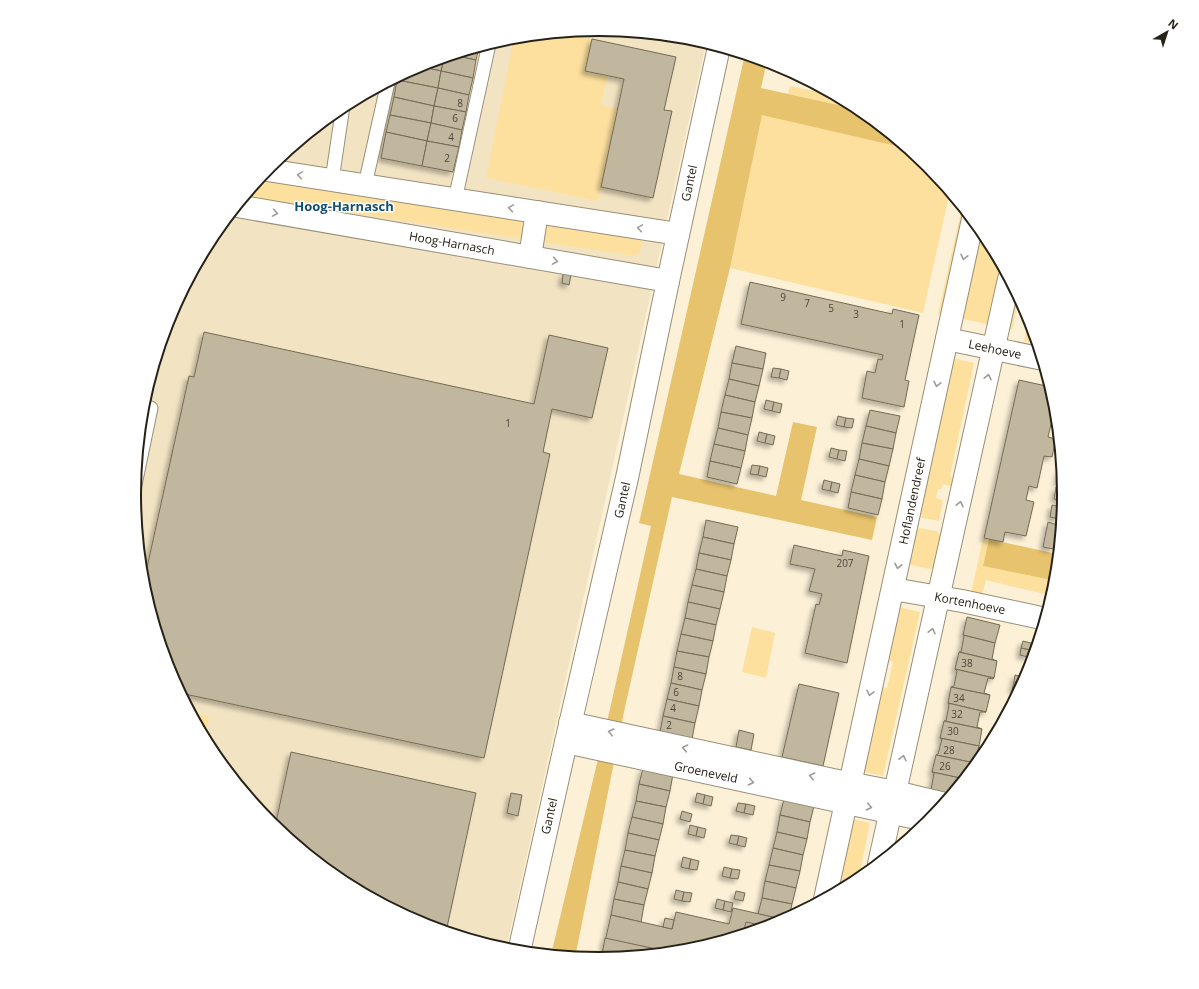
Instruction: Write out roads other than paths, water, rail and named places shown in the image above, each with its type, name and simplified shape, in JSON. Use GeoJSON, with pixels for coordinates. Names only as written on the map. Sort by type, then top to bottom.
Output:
{"type":"FeatureCollection","features":[{"type":"Feature","properties":{"kind":"street","name":"Gantel"},"geometry":{"type":"LineString","coordinates":[[521,946],[575,734],[668,281],[718,52]]}},
{"type":"Feature","properties":{"kind":"street"},"geometry":{"type":"LineString","coordinates":[[274,171],[678,234]]}},
{"type":"Feature","properties":{"kind":"street","name":"Hoog-Harnasch"},"geometry":{"type":"LineString","coordinates":[[243,207],[668,281]]}},
{"type":"Feature","properties":{"kind":"street"},"geometry":{"type":"LineString","coordinates":[[530,257],[537,212]]}},
{"type":"Feature","properties":{"kind":"street","name":"Hoflandendreef"},"geometry":{"type":"LineString","coordinates":[[826,893],[971,226]]}},
{"type":"Feature","properties":{"kind":"street"},"geometry":{"type":"LineString","coordinates":[[881,857],[940,597],[1007,285]]}},
{"type":"Feature","properties":{"kind":"street","name":"Leehoeve"},"geometry":{"type":"LineString","coordinates":[[947,339],[1037,358]]}},
{"type":"Feature","properties":{"kind":"street","name":"Kortenhoeve"},"geometry":{"type":"LineString","coordinates":[[893,588],[1041,618]]}},
{"type":"Feature","properties":{"kind":"street","name":"Groeneveld"},"geometry":{"type":"LineString","coordinates":[[575,734],[849,792]]}},
{"type":"Feature","properties":{"kind":"street"},"geometry":{"type":"LineString","coordinates":[[849,792],[893,802],[938,804]]}},
{"type":"Feature","properties":{"kind":"street"},"geometry":{"type":"LineString","coordinates":[[893,802],[924,819]]}},
{"type":"Feature","properties":{"kind":"lane"},"geometry":{"type":"LineString","coordinates":[[455,200],[488,50]]}},
{"type":"Feature","properties":{"kind":"lane"},"geometry":{"type":"LineString","coordinates":[[365,185],[387,88]]}},
{"type":"Feature","properties":{"kind":"lane"},"geometry":{"type":"LineString","coordinates":[[332,180],[342,115]]}},
{"type":"Feature","properties":{"kind":"lane"},"geometry":{"type":"LineString","coordinates":[[145,439],[151,408]]}},
{"type":"Feature","properties":{"kind":"district","name":"Hoog-Harnasch"},"geometry":{"type":"Point","coordinates":[344,206]}}]}
